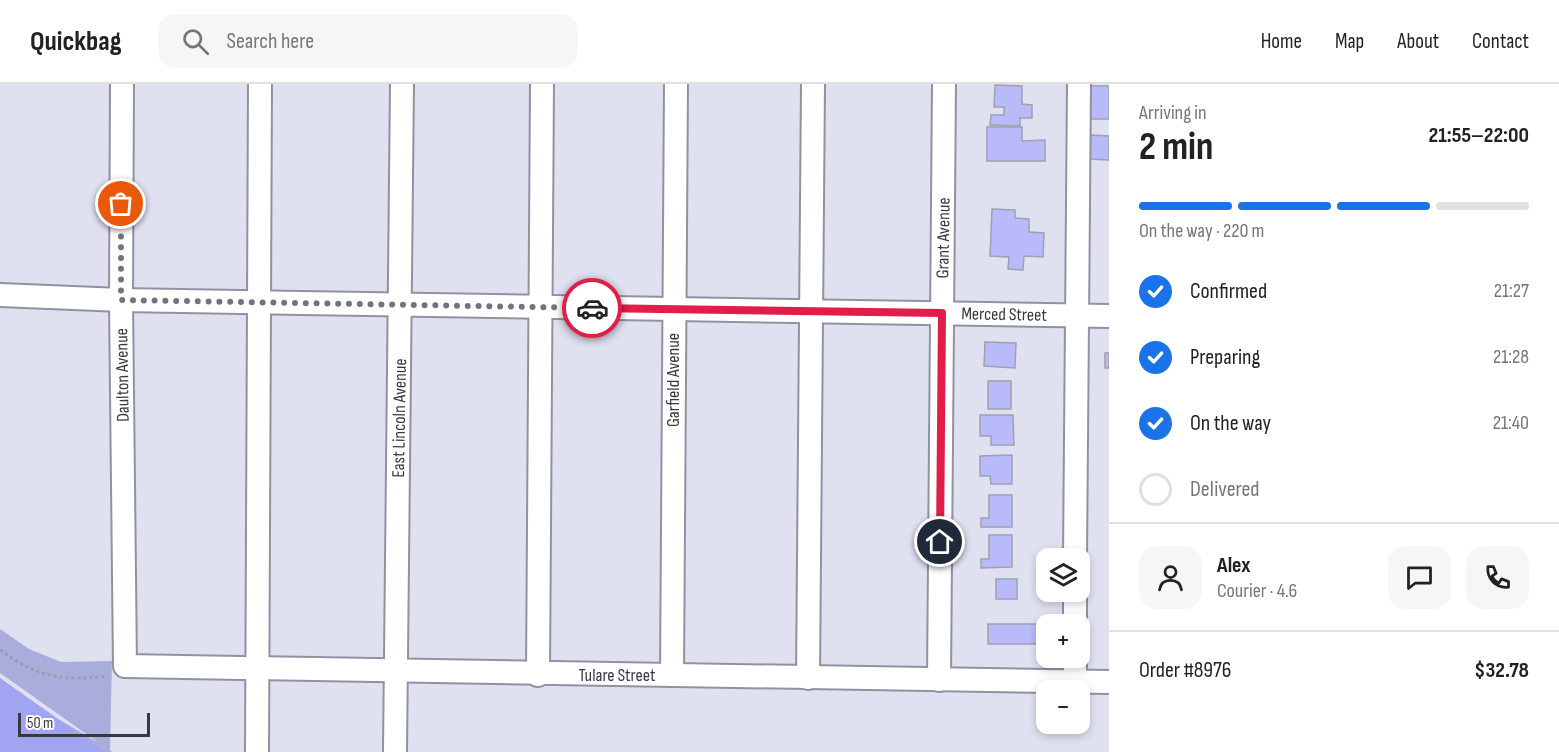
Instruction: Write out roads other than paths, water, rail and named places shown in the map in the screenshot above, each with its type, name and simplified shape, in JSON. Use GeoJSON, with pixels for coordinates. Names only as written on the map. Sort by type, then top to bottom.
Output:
{"type":"FeatureCollection","features":[{"type":"Feature","properties":{"kind":"street","name":"Daulton Avenue"},"geometry":{"type":"LineString","coordinates":[[117,671],[122,84]]}},
{"type":"Feature","properties":{"kind":"street"},"geometry":{"type":"LineString","coordinates":[[257,752],[260,84]]}},
{"type":"Feature","properties":{"kind":"street","name":"East Lincoln Avenue"},"geometry":{"type":"LineString","coordinates":[[396,752],[402,84]]}},
{"type":"Feature","properties":{"kind":"street"},"geometry":{"type":"LineString","coordinates":[[538,675],[542,84]]}},
{"type":"Feature","properties":{"kind":"street","name":"Garfield Avenue"},"geometry":{"type":"LineString","coordinates":[[672,675],[676,84]]}},
{"type":"Feature","properties":{"kind":"street"},"geometry":{"type":"LineString","coordinates":[[808,678],[813,84]]}},
{"type":"Feature","properties":{"kind":"street","name":"Grant Avenue"},"geometry":{"type":"LineString","coordinates":[[939,680],[944,84]]}},
{"type":"Feature","properties":{"kind":"street"},"geometry":{"type":"LineString","coordinates":[[1075,548],[1079,84]]}},
{"type":"Feature","properties":{"kind":"street","name":"Merced Street"},"geometry":{"type":"LineString","coordinates":[[0,295],[121,300],[1109,316]]}},
{"type":"Feature","properties":{"kind":"street","name":"Tulare Street"},"geometry":{"type":"LineString","coordinates":[[117,671],[257,669],[1036,681]]}},
{"type":"Feature","properties":{"kind":"street","name":"Tulare Street"},"geometry":{"type":"LineString","coordinates":[[1090,681],[1109,682]]}}]}
